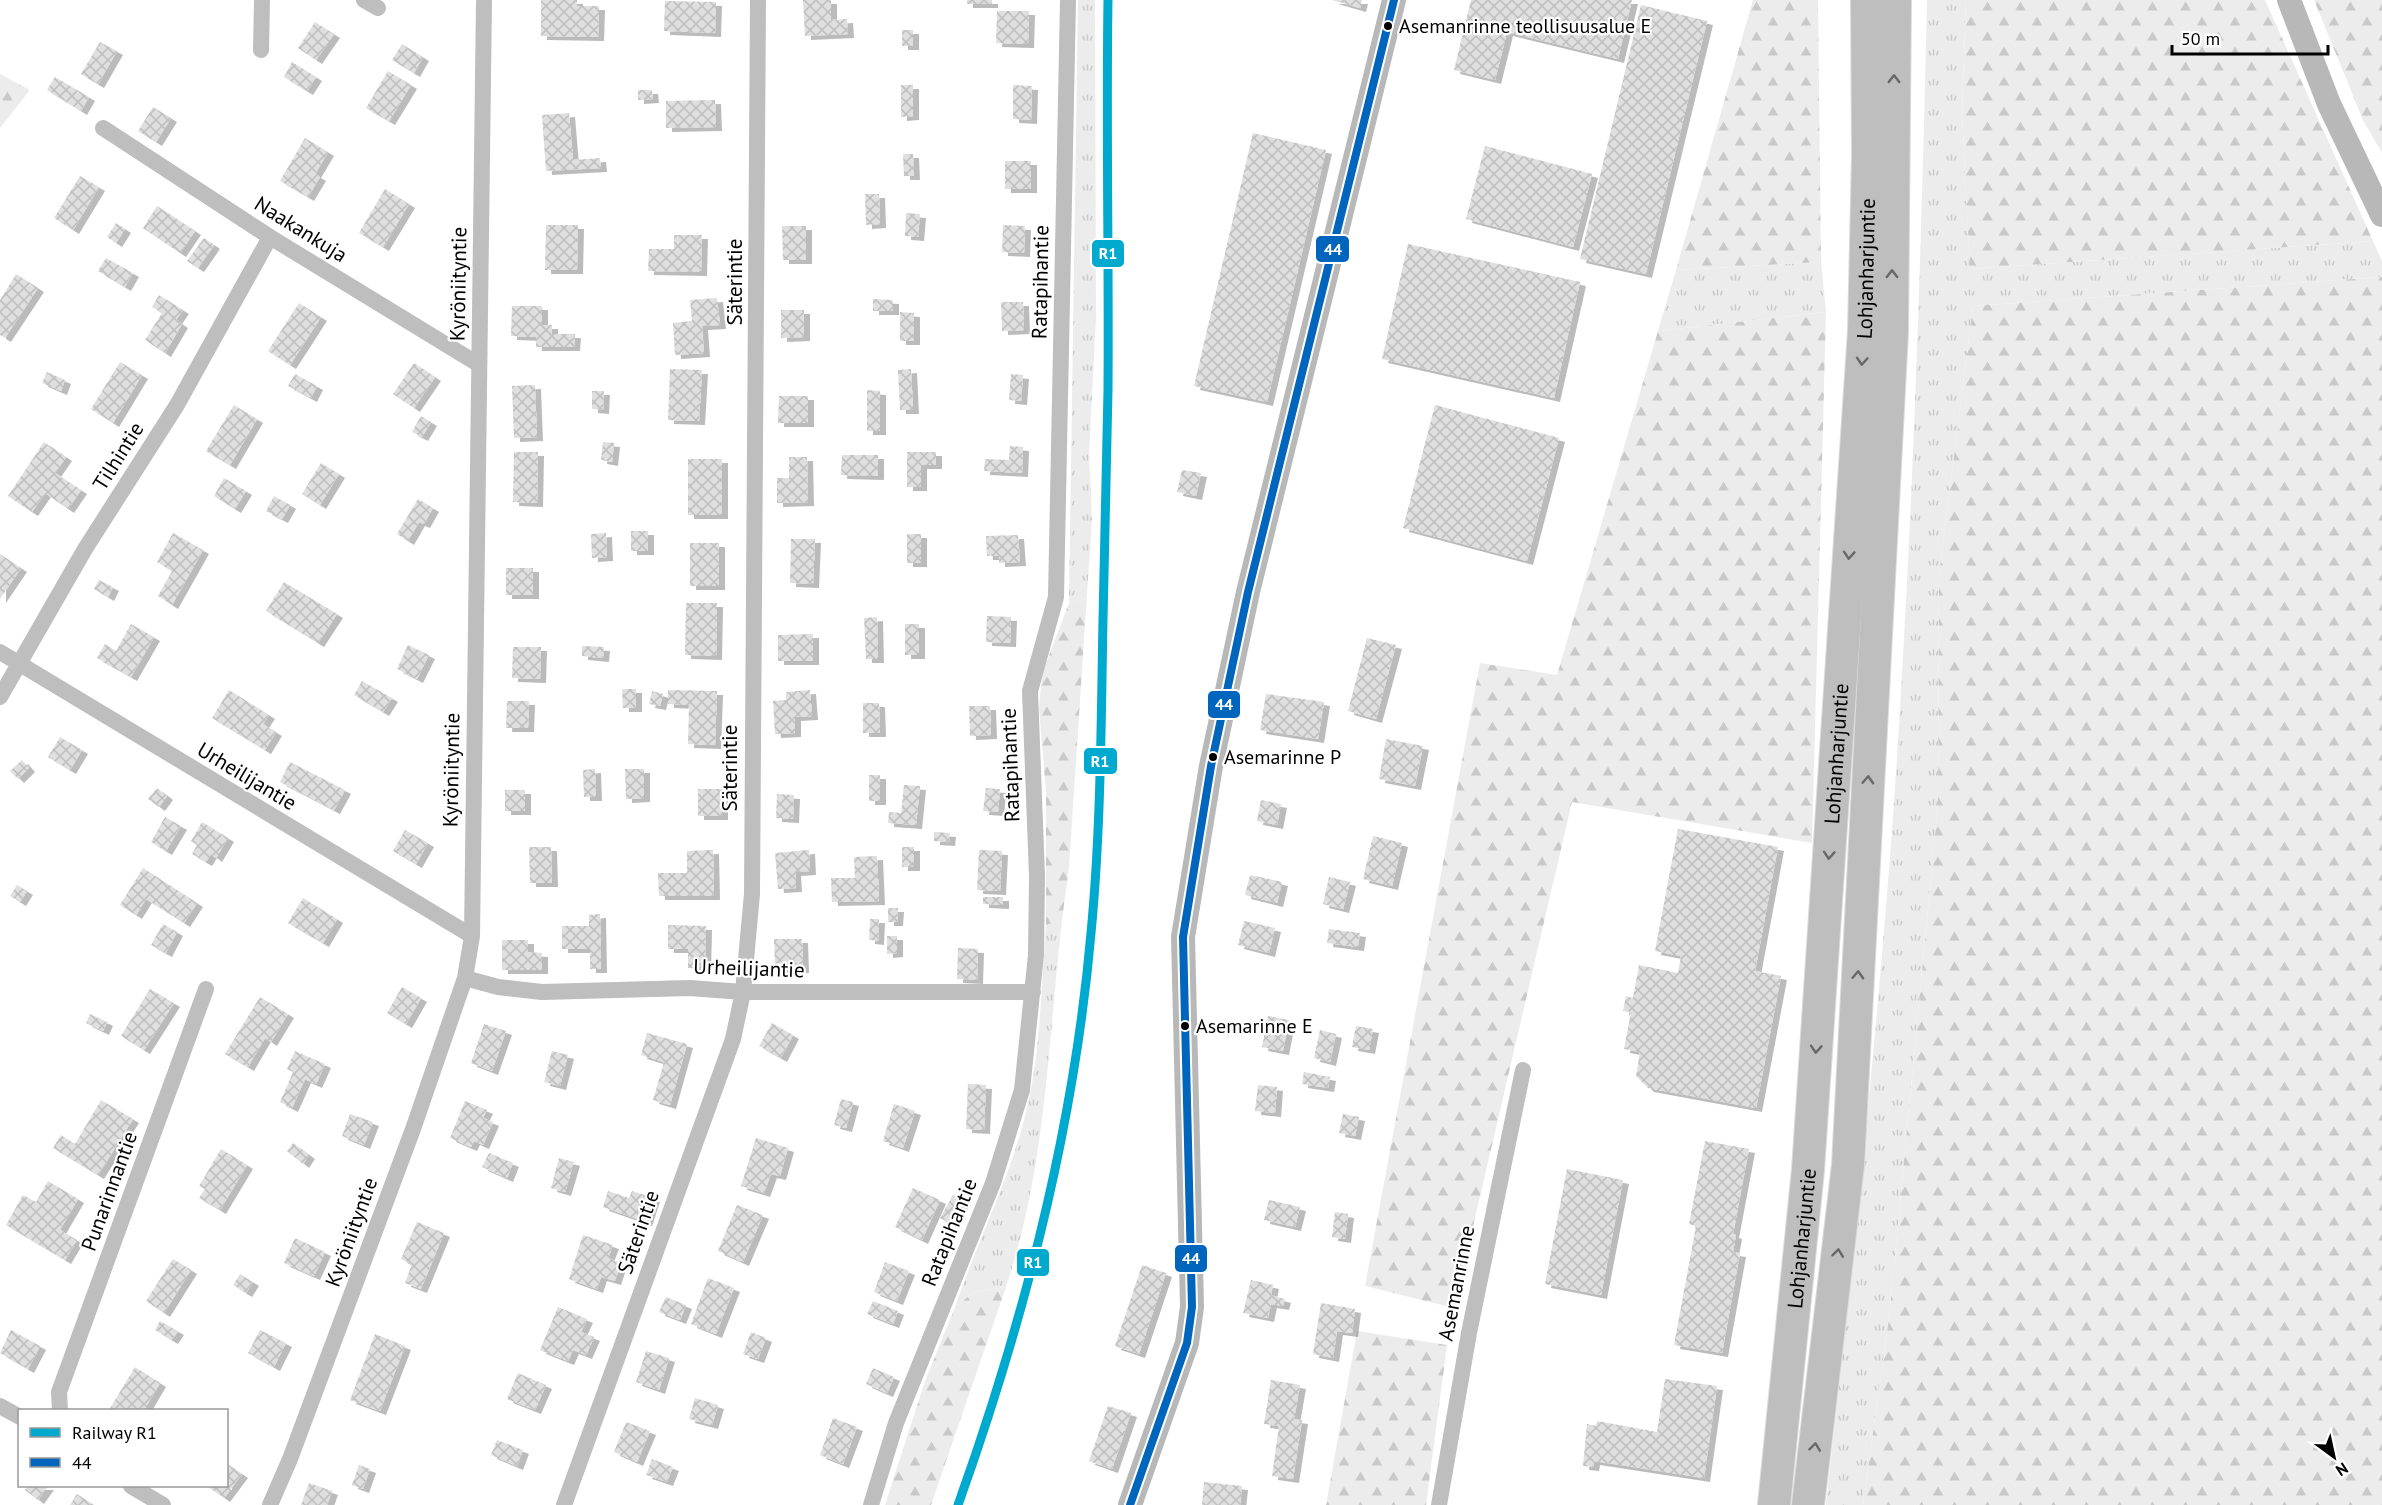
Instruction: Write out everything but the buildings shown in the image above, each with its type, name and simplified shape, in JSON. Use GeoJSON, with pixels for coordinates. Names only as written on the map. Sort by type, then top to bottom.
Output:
{"type":"FeatureCollection","features":[{"type":"Feature","properties":{"kind":"highway","name":"Lohjanharjuntie"},"geometry":{"type":"LineString","coordinates":[[1774,1505],[1808,1170],[1864,331],[1869,155],[1867,0]]}},
{"type":"Feature","properties":{"kind":"highway","name":"Lohjanharjuntie"},"geometry":{"type":"LineString","coordinates":[[1808,1505],[1848,1166],[1892,332],[1895,0]]}},
{"type":"Feature","properties":{"kind":"street"},"geometry":{"type":"LineString","coordinates":[[261,50],[262,0]]}},
{"type":"Feature","properties":{"kind":"street","name":"Kyröniityntie"},"geometry":{"type":"LineString","coordinates":[[270,1505],[290,1459],[413,1129],[465,978],[472,936],[484,0]]}},
{"type":"Feature","properties":{"kind":"street","name":"Säterintie"},"geometry":{"type":"LineString","coordinates":[[564,1505],[733,1039],[743,992],[752,894],[758,0]]}},
{"type":"Feature","properties":{"kind":"street","name":"Ratapihantie"},"geometry":{"type":"LineString","coordinates":[[871,1505],[896,1423],[993,1183],[1022,1090],[1036,955],[1037,876],[1030,691],[1056,597],[1068,0]]}},
{"type":"Feature","properties":{"kind":"street"},"geometry":{"type":"LineString","coordinates":[[1130,1505],[1187,1343],[1192,1307],[1184,937],[1204,804],[1248,592],[1394,0]]}},
{"type":"Feature","properties":{"kind":"street"},"geometry":{"type":"LineString","coordinates":[[2289,0],[2329,105],[2382,215]]}},
{"type":"Feature","properties":{"kind":"street","name":"Naakankuja"},"geometry":{"type":"LineString","coordinates":[[103,128],[270,237],[478,364]]}},
{"type":"Feature","properties":{"kind":"street","name":"Tilhintie"},"geometry":{"type":"LineString","coordinates":[[0,697],[85,549],[177,405],[270,237]]}},
{"type":"Feature","properties":{"kind":"street","name":"Urheilijantie"},"geometry":{"type":"LineString","coordinates":[[0,652],[472,936]]}},
{"type":"Feature","properties":{"kind":"street","name":"Urheilijantie"},"geometry":{"type":"LineString","coordinates":[[465,978],[498,987],[542,992],[690,988],[743,992],[1032,992]]}},
{"type":"Feature","properties":{"kind":"street","name":"Punarinnantie"},"geometry":{"type":"LineString","coordinates":[[60,1409],[59,1392],[206,989]]}},
{"type":"Feature","properties":{"kind":"street","name":"Asemanrinne"},"geometry":{"type":"LineString","coordinates":[[1439,1505],[1470,1325],[1523,1070]]}},
{"type":"Feature","properties":{"kind":"street"},"geometry":{"type":"LineString","coordinates":[[0,1406],[18,1417]]}},
{"type":"Feature","properties":{"kind":"street"},"geometry":{"type":"LineString","coordinates":[[134,1487],[163,1505]]}},
{"type":"Feature","properties":{"kind":"green space"},"geometry":{"type":"Polygon","coordinates":[[[1078,0],[1095,0],[1096,318],[1089,455],[1092,521],[1087,594],[1069,603],[1078,0]]]}},
{"type":"Feature","properties":{"kind":"green space"},"geometry":{"type":"Polygon","coordinates":[[[1753,0],[1818,0],[1821,262],[1676,270],[1753,0]]]}},
{"type":"Feature","properties":{"kind":"green space"},"geometry":{"type":"Polygon","coordinates":[[[1927,0],[1966,0],[1962,113],[1970,269],[2373,241],[2382,261],[2382,277],[1973,306],[1939,575],[1938,804],[1889,1318],[1863,1505],[1826,1505],[1870,1090],[1896,778],[1914,422],[1927,0]]]}},
{"type":"Feature","properties":{"kind":"green space"},"geometry":{"type":"Polygon","coordinates":[[[1966,0],[2265,0],[2373,241],[1970,269],[1962,113],[1966,0]]]}},
{"type":"Feature","properties":{"kind":"green space"},"geometry":{"type":"Polygon","coordinates":[[[2314,0],[2382,0],[2382,153],[2363,120],[2314,0]]]}},
{"type":"Feature","properties":{"kind":"green space"},"geometry":{"type":"Polygon","coordinates":[[[0,74],[30,90],[0,128],[0,74]]]}},
{"type":"Feature","properties":{"kind":"green space"},"geometry":{"type":"Polygon","coordinates":[[[1821,262],[1826,312],[1658,331],[1676,270],[1821,262]]]}},
{"type":"Feature","properties":{"kind":"green space"},"geometry":{"type":"Polygon","coordinates":[[[2382,277],[2382,1505],[1863,1505],[1889,1318],[1938,804],[1939,575],[1973,306],[2382,277]]]}},
{"type":"Feature","properties":{"kind":"green space"},"geometry":{"type":"Polygon","coordinates":[[[1826,312],[1812,843],[1572,802],[1454,1308],[1365,1286],[1480,663],[1557,675],[1658,331],[1826,312]]]}},
{"type":"Feature","properties":{"kind":"green space"},"geometry":{"type":"Polygon","coordinates":[[[1087,594],[1069,867],[1062,920],[1046,925],[1046,792],[1039,708],[1042,674],[1069,603],[1087,594]]]}},
{"type":"Feature","properties":{"kind":"green space"},"geometry":{"type":"Polygon","coordinates":[[[1062,920],[1038,1151],[1019,1242],[1006,1287],[974,1292],[955,1307],[1020,1134],[1032,1086],[1035,1063],[1046,925],[1062,920]]]}},
{"type":"Feature","properties":{"kind":"green space"},"geometry":{"type":"Polygon","coordinates":[[[1006,1287],[931,1505],[885,1505],[925,1381],[955,1307],[974,1292],[1006,1287]]]}},
{"type":"Feature","properties":{"kind":"green space"},"geometry":{"type":"Polygon","coordinates":[[[1357,1331],[1447,1345],[1426,1505],[1326,1505],[1357,1331]]]}},
{"type":"Feature","properties":{"kind":"rail line","name":"R1"},"geometry":{"type":"LineString","coordinates":[[958,1505],[1004,1365],[1043,1223],[1072,1079],[1091,933],[1100,776],[1108,419],[1108,0]]}},
{"type":"Feature","properties":{"kind":"transit line","name":"44"},"geometry":{"type":"LineString","coordinates":[[1130,1505],[1187,1343],[1192,1307],[1183,937],[1211,766],[1248,592],[1394,0]]}},
{"type":"Feature","properties":{"kind":"place","name":"Asemanrinne teollisuusalue E"},"geometry":{"type":"Point","coordinates":[1388,26]}},
{"type":"Feature","properties":{"kind":"place","name":"Asemarinne P"},"geometry":{"type":"Point","coordinates":[1213,757]}},
{"type":"Feature","properties":{"kind":"place","name":"Asemarinne E"},"geometry":{"type":"Point","coordinates":[1185,1026]}}]}
